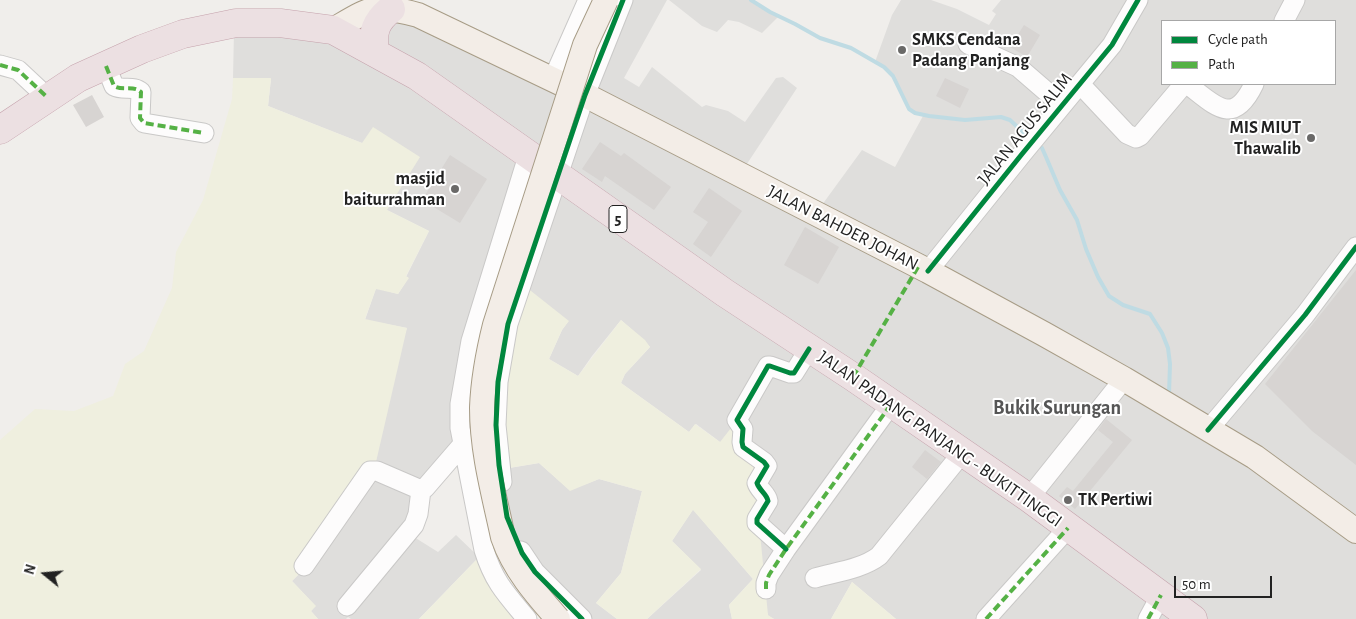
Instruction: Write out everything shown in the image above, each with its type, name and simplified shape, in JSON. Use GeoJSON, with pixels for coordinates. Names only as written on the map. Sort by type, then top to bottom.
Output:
{"type":"FeatureCollection","features":[{"type":"Feature","properties":{"kind":"highway"},"geometry":{"type":"LineString","coordinates":[[372,7],[378,22],[373,40],[376,53]]}},
{"type":"Feature","properties":{"kind":"highway","name":"JALAN PADANG PANJANG - BUKITTINGGI"},"geometry":{"type":"LineString","coordinates":[[0,130],[78,78],[142,49],[183,34],[236,23],[280,23],[333,30],[417,76],[558,177],[1029,498],[1193,619]]}},
{"type":"Feature","properties":{"kind":"main road"},"geometry":{"type":"LineString","coordinates":[[548,619],[511,572],[501,555],[496,539],[476,447],[474,426],[475,381],[489,314],[571,62],[597,0]]}},
{"type":"Feature","properties":{"kind":"main road"},"geometry":{"type":"LineString","coordinates":[[558,619],[521,574],[508,551],[503,537],[484,442],[482,409],[484,381],[495,325],[583,52],[606,0]]}},
{"type":"Feature","properties":{"kind":"main road","name":"JALAN BAHDER JOHAN"},"geometry":{"type":"LineString","coordinates":[[372,7],[418,15],[553,79],[928,272],[1124,379],[1255,457],[1356,531]]}},
{"type":"Feature","properties":{"kind":"main road"},"geometry":{"type":"LineString","coordinates":[[333,30],[372,7]]}},
{"type":"Feature","properties":{"kind":"street"},"geometry":{"type":"LineString","coordinates":[[553,79],[588,0]]}},
{"type":"Feature","properties":{"kind":"street"},"geometry":{"type":"LineString","coordinates":[[582,619],[535,572],[522,553],[508,517],[499,465],[496,425],[498,382],[508,324],[585,95],[623,0]]}},
{"type":"Feature","properties":{"kind":"street","name":"JALAN AGUS SALIM"},"geometry":{"type":"LineString","coordinates":[[928,272],[1041,130],[1112,45],[1138,0]]}},
{"type":"Feature","properties":{"kind":"street"},"geometry":{"type":"LineString","coordinates":[[1285,20],[1295,0]]}},
{"type":"Feature","properties":{"kind":"street"},"geometry":{"type":"LineString","coordinates":[[968,44],[1018,67],[1062,105]]}},
{"type":"Feature","properties":{"kind":"street"},"geometry":{"type":"LineString","coordinates":[[0,65],[18,70],[48,98]]}},
{"type":"Feature","properties":{"kind":"street"},"geometry":{"type":"LineString","coordinates":[[106,66],[114,86],[121,89],[136,88],[141,92],[140,118],[144,123],[204,133]]}},
{"type":"Feature","properties":{"kind":"street"},"geometry":{"type":"LineString","coordinates":[[1080,84],[1127,134],[1136,138],[1140,136],[1184,85]]}},
{"type":"Feature","properties":{"kind":"street"},"geometry":{"type":"LineString","coordinates":[[1186,85],[1216,107],[1228,110],[1239,106],[1253,85]]}},
{"type":"Feature","properties":{"kind":"street"},"geometry":{"type":"LineString","coordinates":[[528,156],[471,341],[460,404],[460,428],[484,550],[491,570],[506,594],[528,619]]}},
{"type":"Feature","properties":{"kind":"street"},"geometry":{"type":"LineString","coordinates":[[1208,430],[1305,315],[1356,247]]}},
{"type":"Feature","properties":{"kind":"street"},"geometry":{"type":"LineString","coordinates":[[786,549],[757,523],[768,501],[758,483],[767,466],[743,447],[743,429],[737,420],[768,366],[794,373],[809,349]]}},
{"type":"Feature","properties":{"kind":"street"},"geometry":{"type":"LineString","coordinates":[[1029,498],[1124,379]]}},
{"type":"Feature","properties":{"kind":"street"},"geometry":{"type":"LineString","coordinates":[[766,589],[769,575],[786,549],[892,404]]}},
{"type":"Feature","properties":{"kind":"street"},"geometry":{"type":"LineString","coordinates":[[421,490],[425,488],[463,444]]}},
{"type":"Feature","properties":{"kind":"street"},"geometry":{"type":"LineString","coordinates":[[815,578],[864,565],[879,556],[963,452]]}},
{"type":"Feature","properties":{"kind":"street"},"geometry":{"type":"LineString","coordinates":[[304,566],[370,471],[377,471],[421,490]]}},
{"type":"Feature","properties":{"kind":"street"},"geometry":{"type":"LineString","coordinates":[[348,606],[414,524],[418,514],[421,490]]}},
{"type":"Feature","properties":{"kind":"street"},"geometry":{"type":"LineString","coordinates":[[986,619],[1068,528]]}},
{"type":"Feature","properties":{"kind":"street"},"geometry":{"type":"LineString","coordinates":[[1148,619],[1160,595]]}},
{"type":"Feature","properties":{"kind":"shaded area"},"geometry":{"type":"Polygon","coordinates":[[[612,0],[667,0],[624,78],[639,87],[652,67],[702,107],[706,105],[728,111],[745,122],[776,78],[783,77],[797,88],[735,182],[819,209],[862,150],[895,167],[923,116],[909,109],[893,76],[875,62],[892,15],[901,0],[931,0],[957,9],[989,25],[996,14],[992,11],[1001,0],[1356,0],[1356,619],[896,619],[852,582],[831,619],[774,619],[768,616],[720,442],[696,424],[689,432],[621,383],[625,374],[650,347],[621,320],[578,376],[549,359],[568,321],[465,328],[455,376],[460,455],[431,488],[414,537],[438,552],[456,535],[479,557],[419,619],[351,619],[348,617],[346,619],[318,619],[311,611],[315,606],[292,581],[332,541],[407,328],[365,320],[376,288],[398,294],[408,278],[406,277],[429,231],[387,210],[362,143],[268,106],[271,79],[233,78],[234,31],[340,42],[393,21],[408,23],[569,98],[612,0]]]}},
{"type":"Feature","properties":{"kind":"shaded area"},"geometry":{"type":"Polygon","coordinates":[[[669,0],[751,0],[779,16],[762,33],[739,22],[728,20],[717,32],[702,26],[669,0]]]}},
{"type":"Feature","properties":{"kind":"shaded area"},"geometry":{"type":"Polygon","coordinates":[[[539,463],[570,490],[599,479],[642,491],[621,573],[596,603],[617,619],[566,619],[518,559],[503,483],[509,468],[539,463]]]}},
{"type":"Feature","properties":{"kind":"shaded area"},"geometry":{"type":"Polygon","coordinates":[[[693,509],[753,579],[729,605],[732,619],[647,619],[701,570],[672,541],[693,509]]]}},
{"type":"Feature","properties":{"kind":"green space"},"geometry":{"type":"Polygon","coordinates":[[[233,78],[271,78],[268,106],[362,143],[373,127],[420,157],[387,210],[429,231],[406,276],[409,278],[398,294],[376,289],[365,319],[407,328],[376,462],[332,541],[292,581],[316,606],[311,611],[318,619],[0,619],[0,440],[35,409],[74,411],[113,396],[125,364],[144,351],[172,288],[176,252],[203,200],[232,99],[233,78]]]}},
{"type":"Feature","properties":{"kind":"green space"},"geometry":{"type":"Polygon","coordinates":[[[526,287],[569,321],[562,330],[549,359],[578,376],[621,320],[645,340],[650,347],[625,374],[621,383],[689,432],[695,424],[720,442],[731,428],[751,441],[768,615],[774,619],[732,619],[729,605],[753,579],[693,510],[672,541],[701,569],[647,619],[617,619],[596,603],[621,573],[642,491],[599,479],[570,491],[539,463],[509,468],[503,445],[508,349],[526,287]]]}},
{"type":"Feature","properties":{"kind":"green space"},"geometry":{"type":"Polygon","coordinates":[[[479,557],[482,569],[513,619],[419,619],[479,557]]]}},
{"type":"Feature","properties":{"kind":"green space"},"geometry":{"type":"Polygon","coordinates":[[[852,582],[896,619],[831,619],[852,582]]]}},
{"type":"Feature","properties":{"kind":"building"},"geometry":{"type":"Polygon","coordinates":[[[1024,25],[1040,35],[1027,57],[1010,47],[1024,25]]]}},
{"type":"Feature","properties":{"kind":"building"},"geometry":{"type":"Polygon","coordinates":[[[945,78],[969,89],[960,108],[936,96],[945,78]]]}},
{"type":"Feature","properties":{"kind":"building"},"geometry":{"type":"Polygon","coordinates":[[[92,95],[104,117],[86,127],[73,105],[92,95]]]}},
{"type":"Feature","properties":{"kind":"building"},"geometry":{"type":"Polygon","coordinates":[[[600,142],[621,156],[624,153],[671,187],[654,210],[605,176],[602,182],[582,169],[600,142]]]}},
{"type":"Feature","properties":{"kind":"building","name":"masjid baiturrahman"},"geometry":{"type":"Polygon","coordinates":[[[450,155],[487,179],[460,223],[422,200],[450,155]]]}},
{"type":"Feature","properties":{"kind":"building"},"geometry":{"type":"Polygon","coordinates":[[[709,188],[742,211],[711,257],[693,244],[708,222],[693,212],[709,188]]]}},
{"type":"Feature","properties":{"kind":"building"},"geometry":{"type":"Polygon","coordinates":[[[805,227],[839,247],[818,284],[784,265],[805,227]]]}},
{"type":"Feature","properties":{"kind":"building"},"geometry":{"type":"Polygon","coordinates":[[[1356,270],[1356,465],[1312,431],[1265,384],[1356,270]]]}},
{"type":"Feature","properties":{"kind":"building"},"geometry":{"type":"Polygon","coordinates":[[[1106,419],[1132,440],[1075,509],[1059,496],[1067,487],[1073,491],[1113,442],[1098,430],[1106,419]]]}},
{"type":"Feature","properties":{"kind":"building"},"geometry":{"type":"Polygon","coordinates":[[[925,450],[941,462],[927,479],[912,467],[925,450]]]}},
{"type":"Feature","properties":{"kind":"waterway"},"geometry":{"type":"LineString","coordinates":[[751,0],[820,38],[851,48],[884,67],[893,76],[909,109],[915,113],[965,120],[1001,117],[1010,120],[1028,137]]}},
{"type":"Feature","properties":{"kind":"waterway"},"geometry":{"type":"LineString","coordinates":[[1037,144],[1042,148],[1060,190],[1077,220],[1086,249],[1098,277],[1109,296],[1123,305],[1150,314],[1162,333],[1168,348],[1170,364],[1169,394]]}},
{"type":"Feature","properties":{"kind":"marked path"},"geometry":{"type":"LineString","coordinates":[[0,65],[18,70],[48,98]]}},
{"type":"Feature","properties":{"kind":"marked path"},"geometry":{"type":"LineString","coordinates":[[106,66],[114,86],[135,89],[141,92],[140,118],[144,123],[204,133]]}},
{"type":"Feature","properties":{"kind":"marked path"},"geometry":{"type":"LineString","coordinates":[[853,377],[918,267]]}},
{"type":"Feature","properties":{"kind":"marked path"},"geometry":{"type":"LineString","coordinates":[[766,589],[769,575],[786,549],[892,403]]}},
{"type":"Feature","properties":{"kind":"marked path"},"geometry":{"type":"LineString","coordinates":[[986,619],[1068,528]]}},
{"type":"Feature","properties":{"kind":"marked path"},"geometry":{"type":"LineString","coordinates":[[1148,619],[1161,595]]}},
{"type":"Feature","properties":{"kind":"cycle path"},"geometry":{"type":"LineString","coordinates":[[582,619],[535,572],[522,553],[507,517],[499,465],[496,425],[498,382],[508,324],[585,95],[623,0]]}},
{"type":"Feature","properties":{"kind":"cycle path"},"geometry":{"type":"LineString","coordinates":[[928,271],[1112,45],[1138,0]]}},
{"type":"Feature","properties":{"kind":"cycle path"},"geometry":{"type":"LineString","coordinates":[[1208,430],[1305,315],[1356,247]]}},
{"type":"Feature","properties":{"kind":"cycle path"},"geometry":{"type":"LineString","coordinates":[[786,549],[757,523],[757,519],[768,501],[757,483],[767,466],[743,447],[743,429],[737,420],[768,366],[794,373],[809,349]]}},
{"type":"Feature","properties":{"kind":"place","name":"SMKS Cendana Padang Panjang"},"geometry":{"type":"Point","coordinates":[902,50]}},
{"type":"Feature","properties":{"kind":"place","name":"MIS MIUT Thawalib"},"geometry":{"type":"Point","coordinates":[1311,138]}},
{"type":"Feature","properties":{"kind":"place","name":"masjid baiturrahman"},"geometry":{"type":"Point","coordinates":[455,189]}},
{"type":"Feature","properties":{"kind":"place","name":"TK Pertiwi"},"geometry":{"type":"Point","coordinates":[1068,500]}},
{"type":"Feature","properties":{"kind":"district","name":"Bukik Surungan"},"geometry":{"type":"Point","coordinates":[1057,408]}}]}
